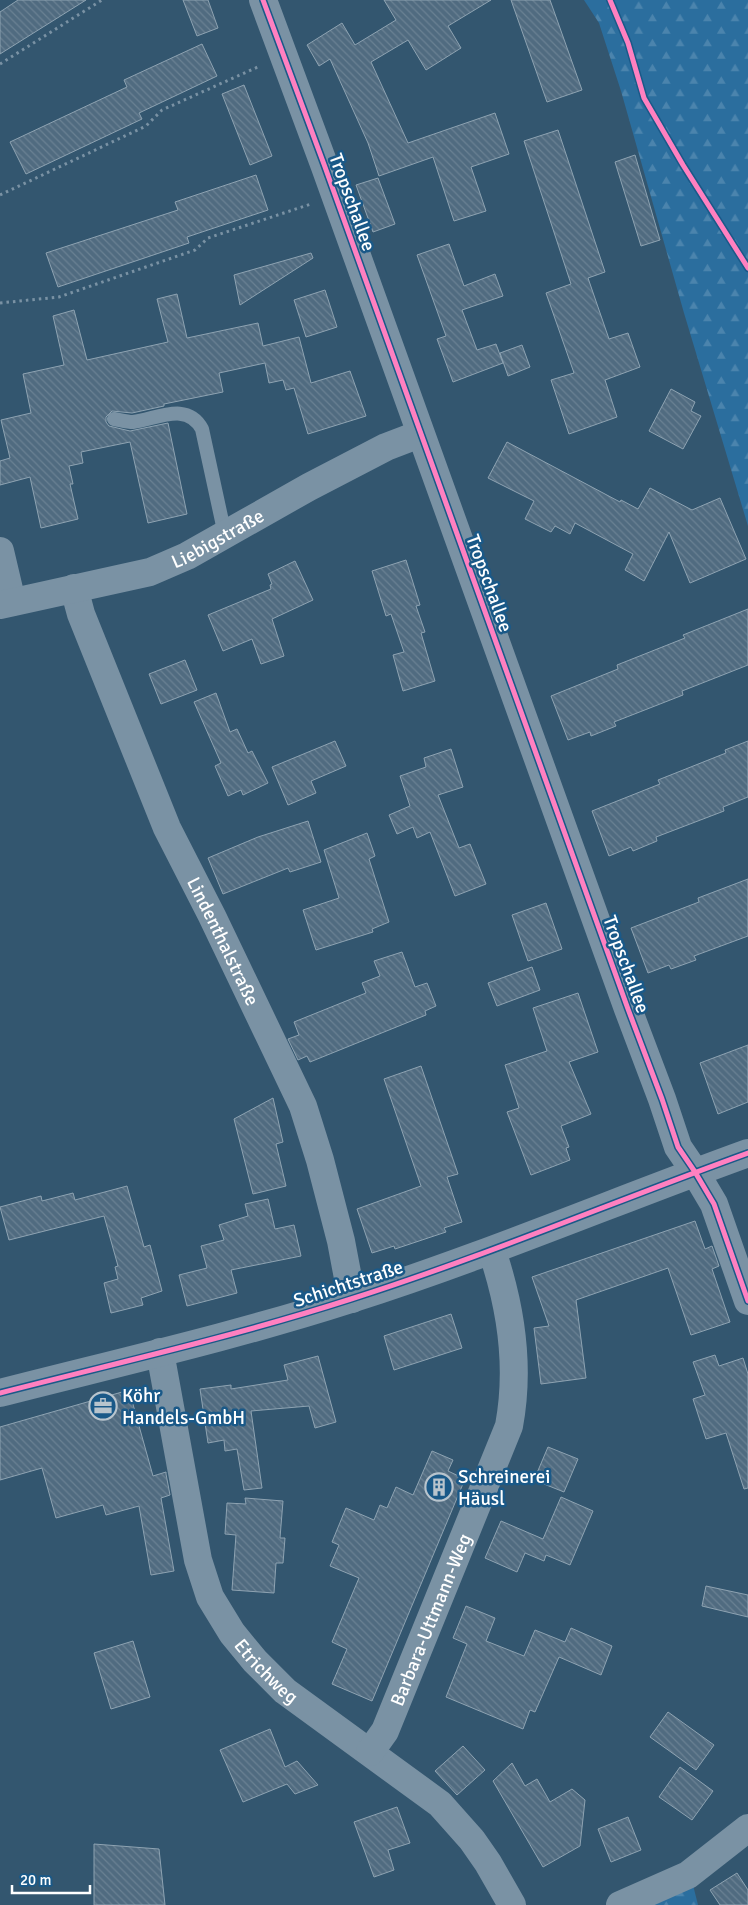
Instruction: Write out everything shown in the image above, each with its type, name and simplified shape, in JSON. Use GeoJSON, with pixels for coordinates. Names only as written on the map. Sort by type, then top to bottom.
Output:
{"type":"FeatureCollection","features":[{"type":"Feature","properties":{"kind":"street","name":"Tropschallee"},"geometry":{"type":"LineString","coordinates":[[262,0],[335,196],[678,1147],[714,1204],[748,1300]]}},
{"type":"Feature","properties":{"kind":"street","name":"Liebigstraße"},"geometry":{"type":"LineString","coordinates":[[6,603],[150,572],[187,556],[378,452],[420,434]]}},
{"type":"Feature","properties":{"kind":"street"},"geometry":{"type":"LineString","coordinates":[[0,551],[6,603]]}},
{"type":"Feature","properties":{"kind":"street","name":"Lindenthalstraße"},"geometry":{"type":"LineString","coordinates":[[74,588],[81,614],[167,828],[229,950],[303,1106],[320,1160],[352,1299]]}},
{"type":"Feature","properties":{"kind":"street","name":"Schichtstraße"},"geometry":{"type":"LineString","coordinates":[[0,1393],[253,1328],[352,1299],[492,1251],[748,1153]]}},
{"type":"Feature","properties":{"kind":"street","name":"Barbara-Uttmann-Weg"},"geometry":{"type":"LineString","coordinates":[[370,1752],[385,1730],[509,1426],[514,1400],[511,1336],[502,1281],[492,1251]]}},
{"type":"Feature","properties":{"kind":"street","name":"Etrichweg"},"geometry":{"type":"LineString","coordinates":[[160,1352],[198,1560],[210,1597],[232,1633],[285,1691],[424,1792],[456,1821],[488,1863],[512,1905]]}},
{"type":"Feature","properties":{"kind":"street"},"geometry":{"type":"LineString","coordinates":[[620,1905],[688,1875],[748,1828]]}},
{"type":"Feature","properties":{"kind":"lane"},"geometry":{"type":"LineString","coordinates":[[114,419],[132,422],[173,413],[190,416],[198,422],[202,429],[225,535]]}},
{"type":"Feature","properties":{"kind":"path"},"geometry":{"type":"LineString","coordinates":[[0,64],[102,0]]}},
{"type":"Feature","properties":{"kind":"path"},"geometry":{"type":"LineString","coordinates":[[0,195],[146,126],[162,110],[284,56]]}},
{"type":"Feature","properties":{"kind":"path"},"geometry":{"type":"LineString","coordinates":[[0,303],[59,297],[195,250],[208,238],[335,196]]}},
{"type":"Feature","properties":{"kind":"green space"},"geometry":{"type":"Polygon","coordinates":[[[584,0],[748,0],[748,526],[684,313],[621,91],[599,23],[584,0]]]}},
{"type":"Feature","properties":{"kind":"green space"},"geometry":{"type":"Polygon","coordinates":[[[693,1885],[698,1905],[650,1905],[693,1885]]]}},
{"type":"Feature","properties":{"kind":"building"},"geometry":{"type":"Polygon","coordinates":[[[18,0],[86,0],[0,54],[0,12],[18,0]]]}},
{"type":"Feature","properties":{"kind":"building"},"geometry":{"type":"Polygon","coordinates":[[[183,0],[208,0],[218,28],[197,36],[183,0]]]}},
{"type":"Feature","properties":{"kind":"building"},"geometry":{"type":"Polygon","coordinates":[[[384,0],[491,0],[448,26],[461,48],[426,70],[408,40],[371,62],[408,143],[495,113],[509,154],[471,167],[486,211],[454,221],[433,157],[379,176],[368,143],[330,59],[319,66],[307,45],[342,23],[355,45],[396,20],[384,0]]]}},
{"type":"Feature","properties":{"kind":"building"},"geometry":{"type":"Polygon","coordinates":[[[511,0],[550,0],[582,90],[547,102],[511,0]]]}},
{"type":"Feature","properties":{"kind":"building"},"geometry":{"type":"Polygon","coordinates":[[[202,44],[217,76],[139,113],[142,119],[26,174],[10,142],[127,87],[124,80],[202,44]]]}},
{"type":"Feature","properties":{"kind":"building"},"geometry":{"type":"Polygon","coordinates":[[[244,85],[272,156],[250,165],[222,94],[244,85]]]}},
{"type":"Feature","properties":{"kind":"building"},"geometry":{"type":"Polygon","coordinates":[[[558,130],[605,272],[588,278],[609,339],[628,333],[640,367],[605,380],[617,417],[569,434],[551,380],[574,373],[546,293],[571,284],[524,141],[558,130]]]}},
{"type":"Feature","properties":{"kind":"building"},"geometry":{"type":"Polygon","coordinates":[[[635,155],[660,240],[641,246],[615,162],[635,155]]]}},
{"type":"Feature","properties":{"kind":"building"},"geometry":{"type":"Polygon","coordinates":[[[256,175],[268,210],[187,237],[189,243],[58,287],[46,253],[178,210],[175,202],[256,175]]]}},
{"type":"Feature","properties":{"kind":"building"},"geometry":{"type":"Polygon","coordinates":[[[378,178],[395,224],[373,232],[356,185],[378,178]]]}},
{"type":"Feature","properties":{"kind":"building"},"geometry":{"type":"Polygon","coordinates":[[[449,244],[464,286],[495,274],[503,296],[462,310],[477,350],[496,344],[503,363],[453,382],[437,339],[446,336],[417,255],[449,244]]]}},
{"type":"Feature","properties":{"kind":"building"},"geometry":{"type":"Polygon","coordinates":[[[311,253],[313,258],[240,305],[234,275],[311,253]]]}},
{"type":"Feature","properties":{"kind":"building"},"geometry":{"type":"Polygon","coordinates":[[[325,290],[337,327],[306,337],[294,300],[325,290]]]}},
{"type":"Feature","properties":{"kind":"building"},"geometry":{"type":"Polygon","coordinates":[[[177,294],[187,338],[258,323],[263,346],[299,337],[311,383],[350,371],[366,416],[308,434],[294,388],[286,390],[283,380],[269,383],[265,363],[219,373],[223,392],[164,404],[164,406],[132,413],[112,411],[106,417],[106,422],[109,426],[130,431],[168,423],[187,514],[148,523],[130,442],[81,452],[83,463],[69,466],[73,484],[70,484],[78,519],[41,528],[30,477],[0,485],[0,461],[10,458],[1,420],[31,413],[23,374],[64,365],[53,316],[74,310],[87,360],[168,342],[157,299],[177,294]]]}},
{"type":"Feature","properties":{"kind":"building"},"geometry":{"type":"Polygon","coordinates":[[[522,345],[530,367],[508,376],[500,353],[522,345]]]}},
{"type":"Feature","properties":{"kind":"building"},"geometry":{"type":"Polygon","coordinates":[[[671,389],[695,402],[691,411],[701,416],[683,449],[649,431],[671,389]]]}},
{"type":"Feature","properties":{"kind":"building"},"geometry":{"type":"Polygon","coordinates":[[[507,442],[620,502],[621,500],[638,509],[650,488],[692,510],[720,498],[746,559],[690,583],[669,532],[644,581],[625,570],[633,554],[575,523],[570,534],[555,526],[551,532],[525,519],[534,501],[488,478],[507,442]]]}},
{"type":"Feature","properties":{"kind":"building"},"geometry":{"type":"Polygon","coordinates":[[[406,560],[420,605],[416,606],[425,632],[421,633],[435,681],[403,691],[393,655],[404,652],[391,614],[386,616],[372,571],[406,560]]]}},
{"type":"Feature","properties":{"kind":"building"},"geometry":{"type":"Polygon","coordinates":[[[295,561],[313,600],[272,619],[284,656],[261,664],[252,639],[223,651],[208,615],[271,589],[270,585],[272,584],[268,574],[295,561]]]}},
{"type":"Feature","properties":{"kind":"building"},"geometry":{"type":"Polygon","coordinates":[[[748,609],[748,665],[682,691],[683,695],[614,722],[616,726],[591,736],[590,732],[568,740],[551,696],[618,669],[617,665],[685,638],[683,635],[748,609]]]}},
{"type":"Feature","properties":{"kind":"building"},"geometry":{"type":"Polygon","coordinates":[[[185,660],[197,690],[161,704],[149,674],[185,660]]]}},
{"type":"Feature","properties":{"kind":"building"},"geometry":{"type":"Polygon","coordinates":[[[216,693],[230,732],[237,729],[248,753],[252,751],[268,783],[243,795],[241,790],[228,796],[215,766],[221,763],[194,702],[216,693]]]}},
{"type":"Feature","properties":{"kind":"building"},"geometry":{"type":"Polygon","coordinates":[[[335,741],[346,766],[311,781],[316,793],[288,805],[272,767],[335,741]]]}},
{"type":"Feature","properties":{"kind":"building"},"geometry":{"type":"Polygon","coordinates":[[[748,741],[748,797],[723,807],[724,811],[656,837],[657,841],[633,851],[631,847],[609,856],[592,811],[660,784],[658,780],[726,753],[725,750],[748,741]]]}},
{"type":"Feature","properties":{"kind":"building"},"geometry":{"type":"Polygon","coordinates":[[[451,749],[463,787],[438,795],[459,848],[470,844],[486,884],[455,896],[430,832],[417,838],[413,827],[397,834],[389,815],[410,806],[400,776],[426,767],[424,758],[451,749]]]}},
{"type":"Feature","properties":{"kind":"building"},"geometry":{"type":"Polygon","coordinates":[[[308,821],[321,862],[290,872],[288,868],[223,894],[208,858],[258,837],[308,821]]]}},
{"type":"Feature","properties":{"kind":"building"},"geometry":{"type":"Polygon","coordinates":[[[367,833],[375,856],[369,859],[389,922],[372,929],[373,932],[316,950],[303,910],[339,898],[324,850],[367,833]]]}},
{"type":"Feature","properties":{"kind":"building"},"geometry":{"type":"Polygon","coordinates":[[[748,879],[748,936],[694,956],[696,960],[671,969],[669,965],[648,973],[631,928],[699,902],[698,898],[748,879]]]}},
{"type":"Feature","properties":{"kind":"building"},"geometry":{"type":"Polygon","coordinates":[[[546,903],[562,949],[528,961],[512,915],[546,903]]]}},
{"type":"Feature","properties":{"kind":"building"},"geometry":{"type":"Polygon","coordinates":[[[402,952],[415,987],[427,983],[436,1006],[425,1011],[426,1015],[310,1062],[307,1056],[298,1060],[288,1039],[299,1035],[294,1022],[366,993],[362,983],[380,976],[374,961],[402,952]]]}},
{"type":"Feature","properties":{"kind":"building"},"geometry":{"type":"Polygon","coordinates":[[[532,967],[540,990],[497,1006],[488,983],[532,967]]]}},
{"type":"Feature","properties":{"kind":"building"},"geometry":{"type":"Polygon","coordinates":[[[578,993],[598,1052],[569,1062],[591,1114],[561,1126],[569,1147],[566,1148],[570,1160],[531,1175],[507,1112],[519,1108],[505,1065],[547,1051],[533,1008],[578,993]]]}},
{"type":"Feature","properties":{"kind":"building"},"geometry":{"type":"Polygon","coordinates":[[[748,1045],[748,1102],[718,1114],[700,1063],[748,1045]]]}},
{"type":"Feature","properties":{"kind":"building"},"geometry":{"type":"Polygon","coordinates":[[[421,1066],[458,1174],[447,1177],[462,1222],[444,1228],[446,1232],[395,1249],[394,1246],[372,1253],[357,1209],[421,1186],[384,1079],[421,1066]]]}},
{"type":"Feature","properties":{"kind":"building"},"geometry":{"type":"Polygon","coordinates":[[[273,1098],[283,1142],[276,1144],[286,1186],[253,1194],[234,1119],[273,1098]]]}},
{"type":"Feature","properties":{"kind":"building"},"geometry":{"type":"Polygon","coordinates":[[[127,1186],[144,1247],[150,1245],[162,1291],[141,1298],[143,1305],[111,1313],[104,1283],[118,1279],[115,1267],[118,1266],[104,1216],[9,1240],[0,1207],[41,1196],[42,1201],[73,1193],[75,1200],[127,1186]]]}},
{"type":"Feature","properties":{"kind":"building"},"geometry":{"type":"Polygon","coordinates":[[[268,1199],[275,1229],[294,1225],[301,1256],[231,1270],[237,1293],[187,1306],[179,1275],[207,1268],[201,1246],[224,1240],[219,1225],[248,1216],[245,1204],[268,1199]]]}},
{"type":"Feature","properties":{"kind":"building"},"geometry":{"type":"Polygon","coordinates":[[[695,1221],[705,1249],[712,1246],[719,1266],[712,1269],[730,1322],[691,1335],[668,1268],[576,1300],[586,1378],[541,1384],[534,1328],[549,1326],[532,1277],[695,1221]]]}},
{"type":"Feature","properties":{"kind":"building"},"geometry":{"type":"Polygon","coordinates":[[[451,1314],[462,1348],[394,1370],[384,1336],[451,1314]]]}},
{"type":"Feature","properties":{"kind":"building"},"geometry":{"type":"Polygon","coordinates":[[[715,1355],[719,1366],[743,1358],[748,1374],[748,1488],[744,1489],[726,1433],[706,1439],[693,1399],[705,1395],[693,1362],[715,1355]]]}},
{"type":"Feature","properties":{"kind":"building"},"geometry":{"type":"Polygon","coordinates":[[[318,1356],[336,1422],[315,1428],[309,1406],[251,1411],[262,1488],[244,1490],[237,1449],[225,1451],[224,1440],[208,1443],[200,1389],[231,1385],[231,1389],[288,1380],[284,1365],[318,1356]]]}},
{"type":"Feature","properties":{"kind":"building"},"geometry":{"type":"Polygon","coordinates":[[[129,1390],[153,1476],[166,1472],[170,1495],[161,1498],[174,1571],[151,1575],[139,1506],[106,1515],[103,1505],[56,1518],[42,1468],[0,1480],[0,1427],[129,1390]]]}},
{"type":"Feature","properties":{"kind":"building"},"geometry":{"type":"Polygon","coordinates":[[[548,1447],[578,1459],[564,1492],[534,1480],[548,1447]]]}},
{"type":"Feature","properties":{"kind":"building"},"geometry":{"type":"Polygon","coordinates":[[[432,1451],[453,1460],[448,1471],[465,1479],[372,1701],[332,1684],[347,1649],[332,1642],[359,1578],[330,1566],[339,1545],[332,1542],[346,1508],[374,1520],[380,1505],[387,1508],[396,1487],[413,1495],[432,1451]]]}},
{"type":"Feature","properties":{"kind":"building"},"geometry":{"type":"Polygon","coordinates":[[[561,1497],[593,1511],[570,1565],[546,1555],[544,1561],[525,1553],[517,1572],[485,1558],[501,1521],[543,1539],[561,1497]]]}},
{"type":"Feature","properties":{"kind":"building"},"geometry":{"type":"Polygon","coordinates":[[[245,1498],[283,1501],[280,1538],[285,1538],[283,1563],[276,1563],[274,1593],[232,1590],[236,1535],[225,1534],[227,1503],[246,1504],[245,1498]]]}},
{"type":"Feature","properties":{"kind":"building"},"geometry":{"type":"Polygon","coordinates":[[[706,1586],[748,1595],[748,1617],[702,1606],[706,1586]]]}},
{"type":"Feature","properties":{"kind":"building"},"geometry":{"type":"Polygon","coordinates":[[[466,1606],[495,1618],[486,1641],[524,1656],[535,1630],[565,1642],[571,1628],[612,1646],[601,1675],[559,1657],[535,1712],[530,1710],[523,1729],[446,1697],[467,1644],[453,1638],[466,1606]]]}},
{"type":"Feature","properties":{"kind":"building"},"geometry":{"type":"Polygon","coordinates":[[[133,1641],[150,1697],[111,1709],[94,1653],[133,1641]]]}},
{"type":"Feature","properties":{"kind":"building"},"geometry":{"type":"Polygon","coordinates":[[[668,1712],[714,1745],[696,1770],[650,1737],[668,1712]]]}},
{"type":"Feature","properties":{"kind":"building"},"geometry":{"type":"Polygon","coordinates":[[[270,1729],[285,1767],[297,1761],[318,1785],[295,1794],[287,1784],[243,1802],[220,1750],[270,1729]]]}},
{"type":"Feature","properties":{"kind":"building"},"geometry":{"type":"Polygon","coordinates":[[[463,1746],[485,1770],[457,1795],[435,1771],[463,1746]]]}},
{"type":"Feature","properties":{"kind":"building"},"geometry":{"type":"Polygon","coordinates":[[[512,1763],[525,1786],[537,1779],[550,1802],[572,1789],[585,1800],[580,1846],[543,1867],[493,1781],[512,1763]]]}},
{"type":"Feature","properties":{"kind":"building"},"geometry":{"type":"Polygon","coordinates":[[[680,1767],[713,1791],[692,1820],[659,1797],[680,1767]]]}},
{"type":"Feature","properties":{"kind":"building"},"geometry":{"type":"Polygon","coordinates":[[[397,1807],[410,1843],[388,1850],[394,1870],[374,1877],[354,1822],[397,1807]]]}},
{"type":"Feature","properties":{"kind":"building"},"geometry":{"type":"Polygon","coordinates":[[[628,1817],[641,1850],[611,1862],[598,1829],[628,1817]]]}},
{"type":"Feature","properties":{"kind":"building"},"geometry":{"type":"Polygon","coordinates":[[[94,1844],[159,1849],[165,1905],[94,1905],[94,1844]]]}},
{"type":"Feature","properties":{"kind":"building"},"geometry":{"type":"Polygon","coordinates":[[[737,1873],[748,1890],[748,1905],[720,1905],[710,1890],[737,1873]]]}},
{"type":"Feature","properties":{"kind":"cycle path"},"geometry":{"type":"LineString","coordinates":[[263,0],[678,1147],[714,1204],[748,1301]]}},
{"type":"Feature","properties":{"kind":"cycle path"},"geometry":{"type":"LineString","coordinates":[[610,0],[628,43],[644,98],[683,165],[748,268]]}},
{"type":"Feature","properties":{"kind":"cycle path"},"geometry":{"type":"LineString","coordinates":[[0,1393],[220,1337],[351,1299],[501,1247],[748,1153]]}},
{"type":"Feature","properties":{"kind":"place","name":"Köhr Handels-GmbH"},"geometry":{"type":"Point","coordinates":[103,1406]}},
{"type":"Feature","properties":{"kind":"place","name":"Schreinerei Häusl"},"geometry":{"type":"Point","coordinates":[439,1487]}}]}
